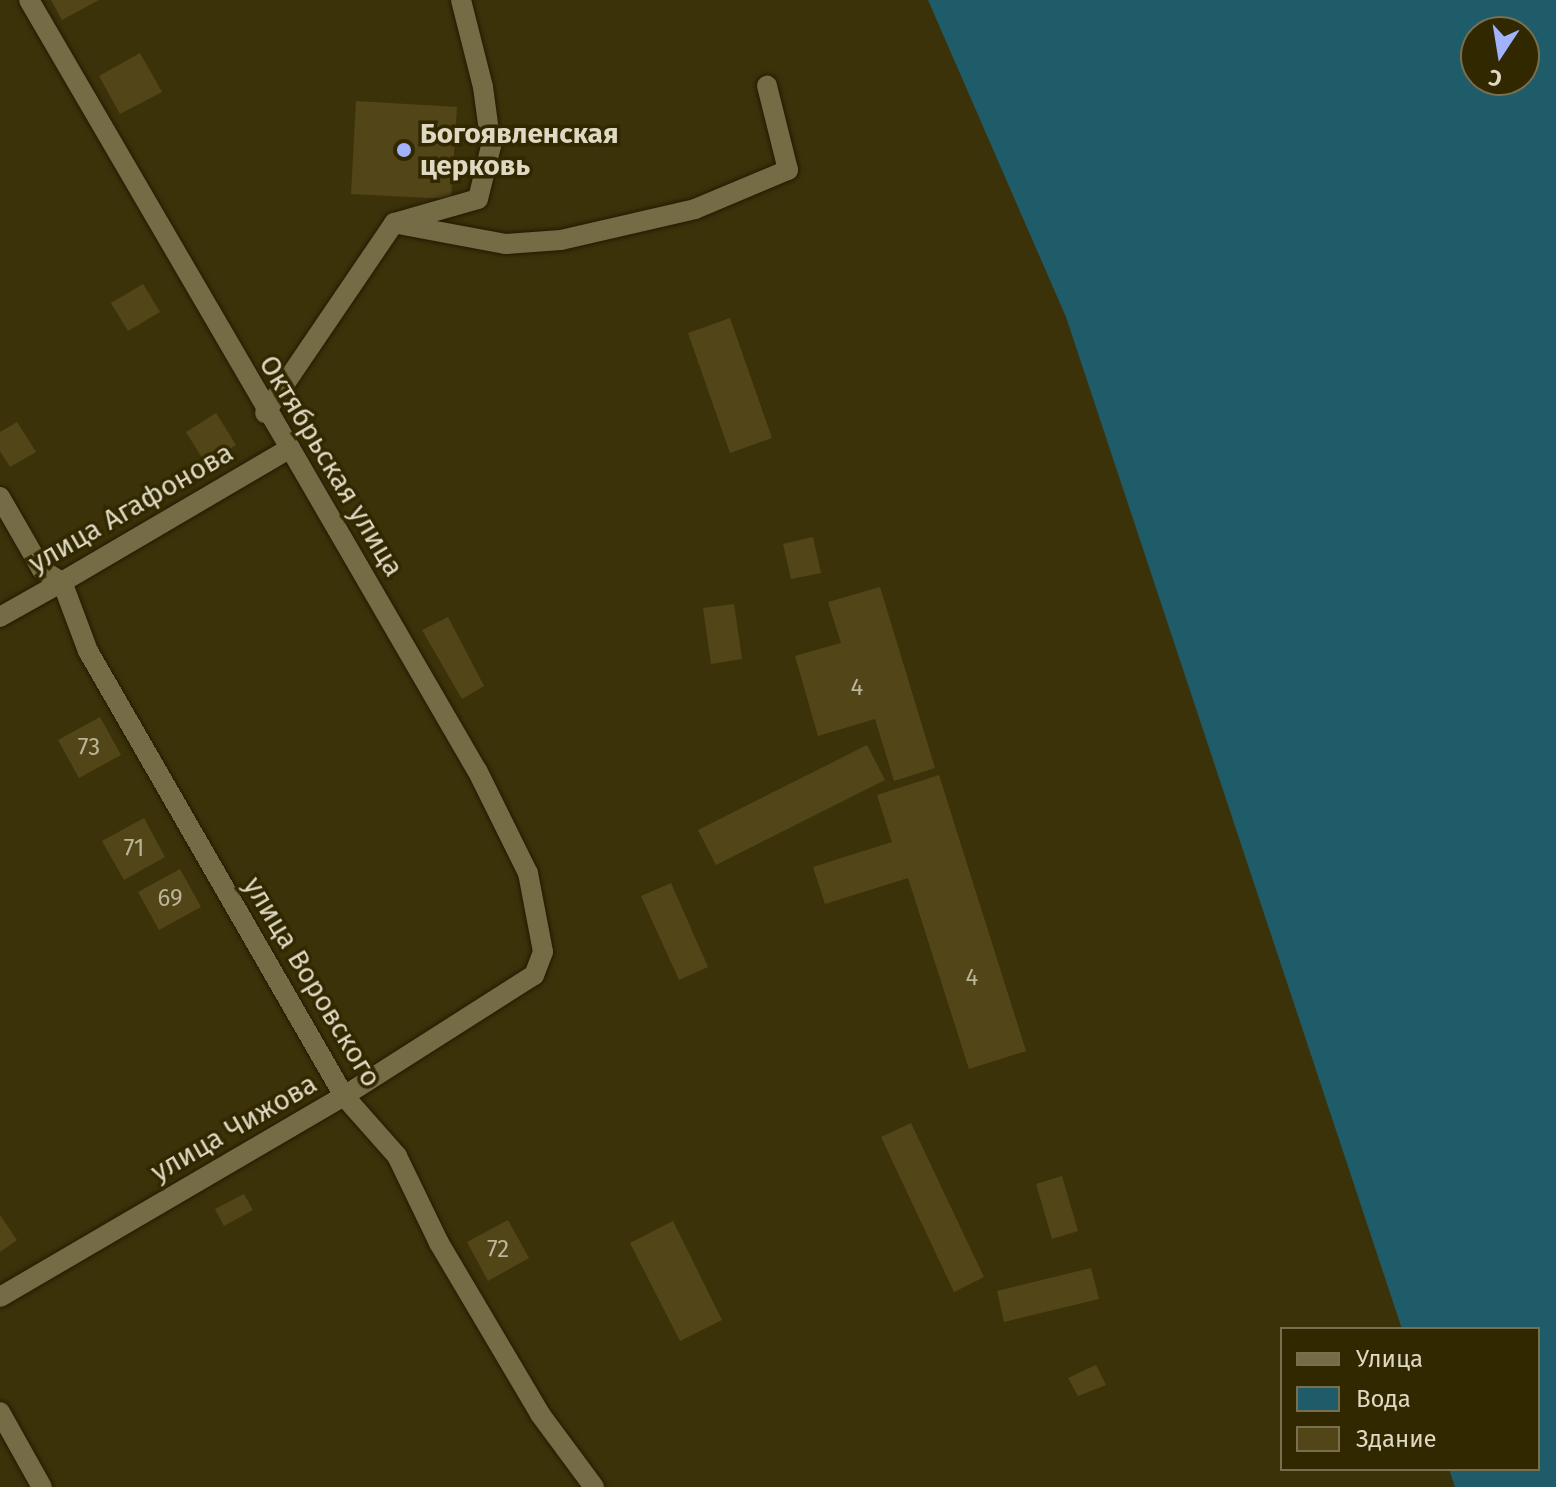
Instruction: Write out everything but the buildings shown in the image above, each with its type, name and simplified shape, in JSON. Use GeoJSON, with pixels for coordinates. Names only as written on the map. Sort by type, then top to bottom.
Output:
{"type":"FeatureCollection","features":[{"type":"Feature","properties":{"kind":"street","name":"Октябрьская улица"},"geometry":{"type":"LineString","coordinates":[[29,0],[265,413],[290,448],[477,770],[528,873],[543,952],[534,975]]}},
{"type":"Feature","properties":{"kind":"street"},"geometry":{"type":"LineString","coordinates":[[265,413],[394,223],[478,199],[491,146],[483,87],[461,0]]}},
{"type":"Feature","properties":{"kind":"street"},"geometry":{"type":"LineString","coordinates":[[394,223],[506,244],[561,240],[695,209],[788,170],[767,86]]}},
{"type":"Feature","properties":{"kind":"street","name":"улица Агафонова"},"geometry":{"type":"LineString","coordinates":[[0,617],[290,448]]}},
{"type":"Feature","properties":{"kind":"street","name":"улица Воровского"},"geometry":{"type":"LineString","coordinates":[[0,497],[42,570],[62,582],[88,651],[344,1096],[397,1156],[439,1243],[540,1414],[594,1487]]}},
{"type":"Feature","properties":{"kind":"street","name":"улица Чижова"},"geometry":{"type":"LineString","coordinates":[[0,1297],[344,1096],[534,975]]}},
{"type":"Feature","properties":{"kind":"street"},"geometry":{"type":"LineString","coordinates":[[0,1412],[42,1487]]}},
{"type":"Feature","properties":{"kind":"water"},"geometry":{"type":"Polygon","coordinates":[[[928,0],[1556,0],[1556,1487],[1455,1487],[1450,1471],[1540,1471],[1540,1327],[1401,1327],[1066,317],[928,0]]]}},
{"type":"Feature","properties":{"kind":"place","name":"Богоявленская церковь"},"geometry":{"type":"Point","coordinates":[404,150]}}]}
